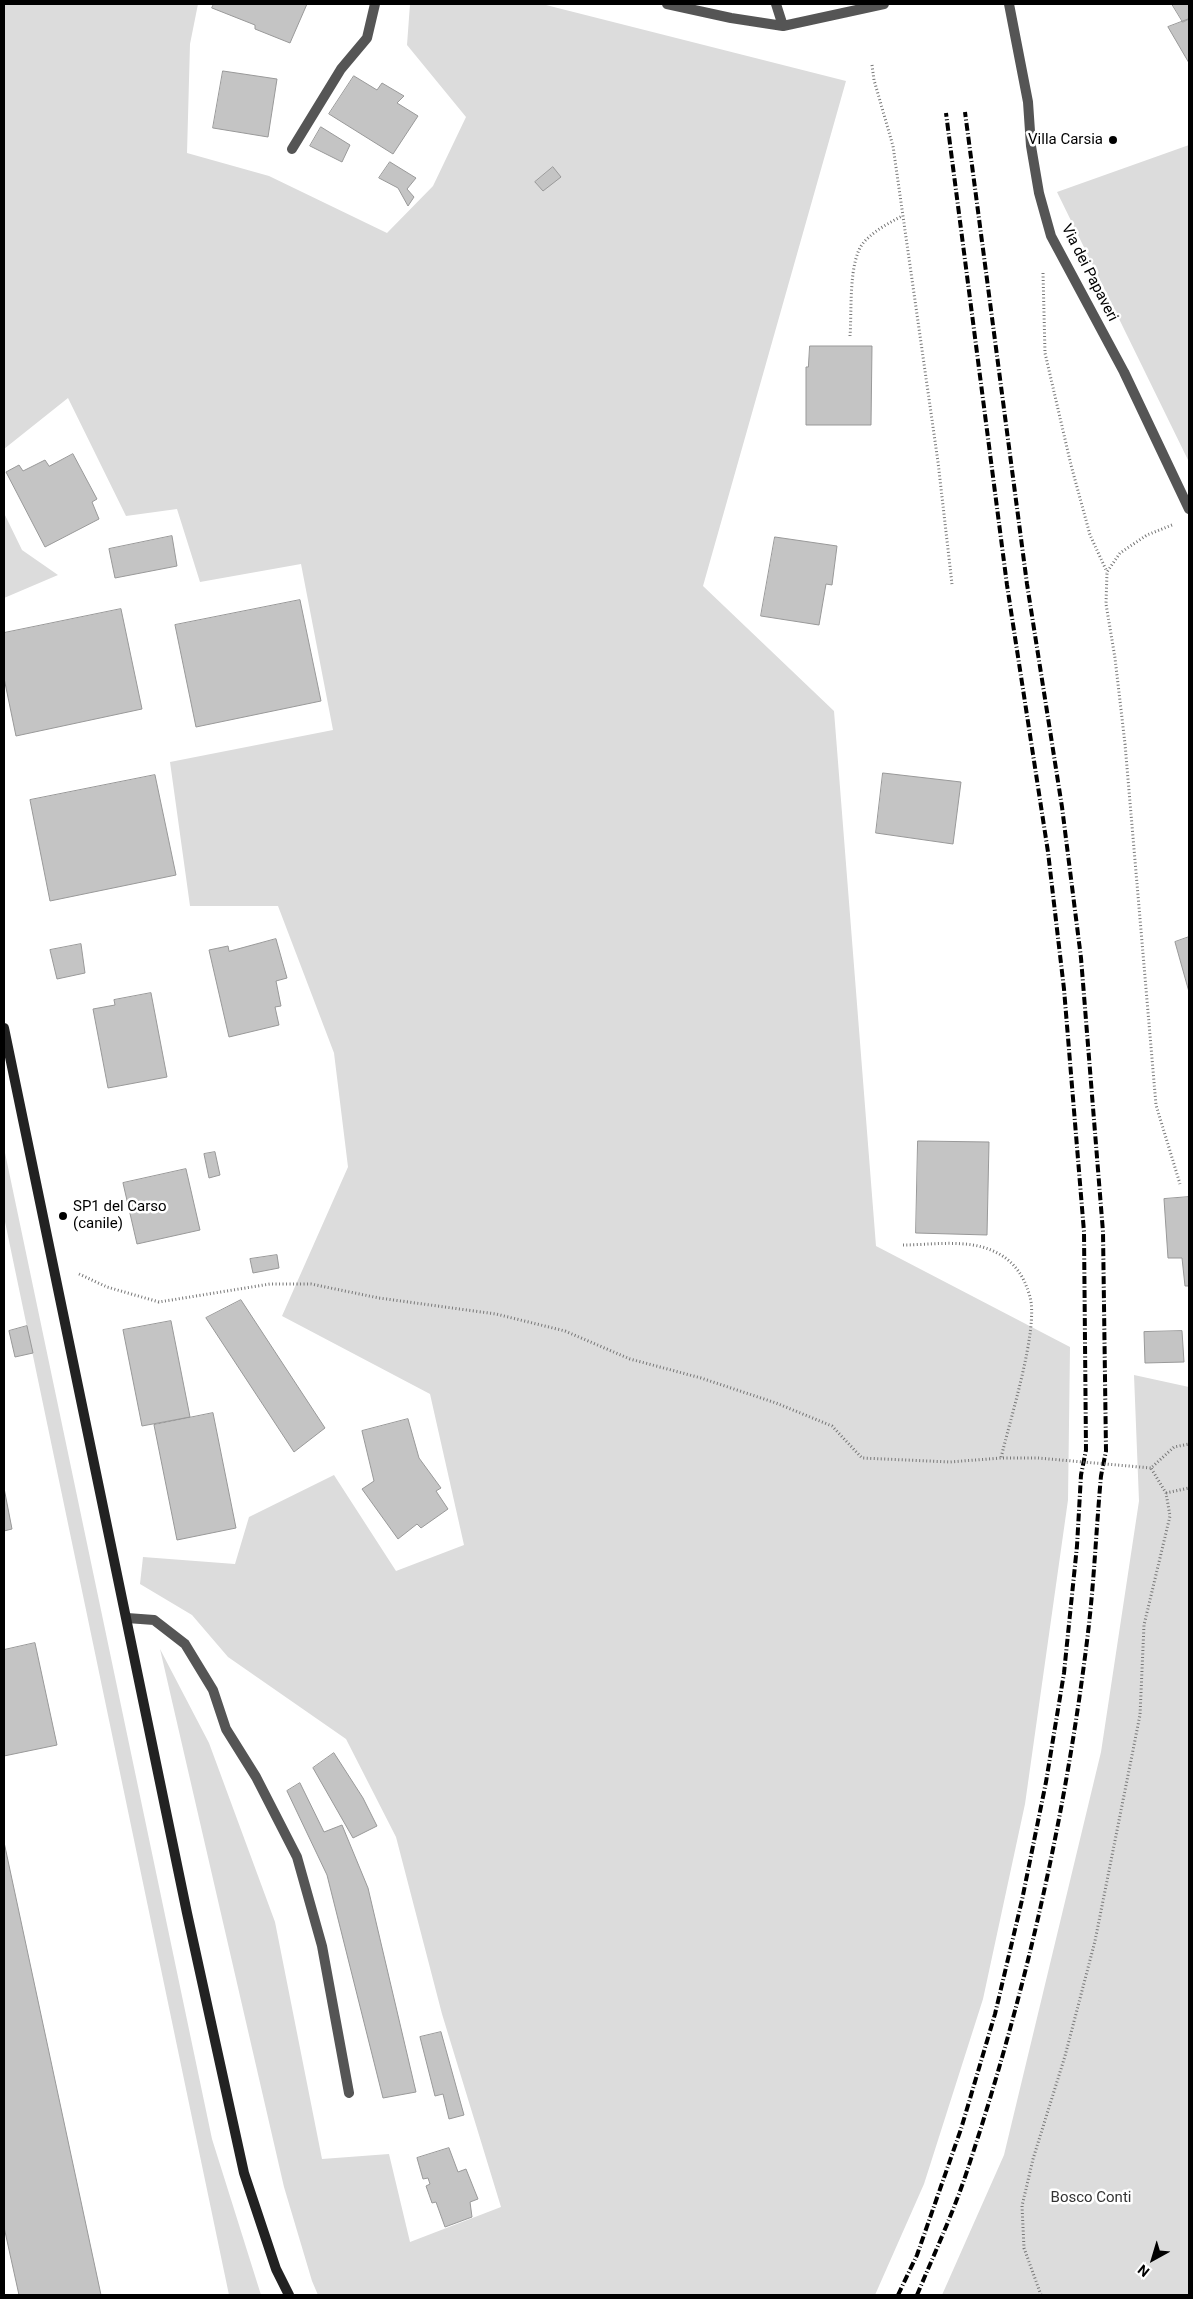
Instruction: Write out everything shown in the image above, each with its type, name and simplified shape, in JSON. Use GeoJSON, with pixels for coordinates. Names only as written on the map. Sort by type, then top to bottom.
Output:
{"type":"FeatureCollection","features":[{"type":"Feature","properties":{"kind":"main road"},"geometry":{"type":"LineString","coordinates":[[4,1028],[187,1913],[244,2173],[276,2269],[289,2295]]}},
{"type":"Feature","properties":{"kind":"street"},"geometry":{"type":"LineString","coordinates":[[292,149],[341,69],[367,38],[375,4]]}},
{"type":"Feature","properties":{"kind":"street"},"geometry":{"type":"LineString","coordinates":[[667,4],[731,18],[784,26],[884,4]]}},
{"type":"Feature","properties":{"kind":"street"},"geometry":{"type":"LineString","coordinates":[[776,4],[784,26]]}},
{"type":"Feature","properties":{"kind":"street","name":"Via dei Papaveri"},"geometry":{"type":"LineString","coordinates":[[1010,4],[1028,102],[1031,146],[1039,192],[1051,236],[1124,372],[1189,509]]}},
{"type":"Feature","properties":{"kind":"street"},"geometry":{"type":"LineString","coordinates":[[127,1618],[154,1620],[185,1644],[213,1690],[226,1729],[256,1777],[297,1857],[322,1946],[349,2093]]}},
{"type":"Feature","properties":{"kind":"path"},"geometry":{"type":"LineString","coordinates":[[872,64],[874,80],[893,146],[938,462],[952,584]]}},
{"type":"Feature","properties":{"kind":"path"},"geometry":{"type":"LineString","coordinates":[[850,336],[854,259],[863,243],[879,229],[902,216]]}},
{"type":"Feature","properties":{"kind":"path"},"geometry":{"type":"LineString","coordinates":[[1051,236],[1043,265],[1045,353],[1071,466],[1090,535],[1107,572],[1106,604],[1115,658],[1126,764],[1156,1105],[1180,1184]]}},
{"type":"Feature","properties":{"kind":"path"},"geometry":{"type":"LineString","coordinates":[[1107,572],[1120,553],[1147,535],[1181,522]]}},
{"type":"Feature","properties":{"kind":"path"},"geometry":{"type":"LineString","coordinates":[[904,1245],[966,1244],[990,1250],[1018,1267],[1030,1299],[1031,1328],[1000,1458]]}},
{"type":"Feature","properties":{"kind":"path"},"geometry":{"type":"LineString","coordinates":[[52,1260],[107,1287],[159,1302],[270,1284],[311,1284],[379,1298],[496,1314],[565,1331],[630,1359],[700,1378],[776,1403],[832,1426],[862,1458],[950,1462],[1000,1458],[1038,1458],[1151,1468],[1174,1447],[1189,1444]]}},
{"type":"Feature","properties":{"kind":"path"},"geometry":{"type":"LineString","coordinates":[[1041,2295],[1024,2248],[1022,2206],[1033,2159],[1065,2056],[1095,1941],[1140,1715],[1144,1625],[1170,1516],[1166,1493],[1151,1468]]}},
{"type":"Feature","properties":{"kind":"path"},"geometry":{"type":"LineString","coordinates":[[1166,1493],[1189,1488]]}},
{"type":"Feature","properties":{"kind":"green space"},"geometry":{"type":"Polygon","coordinates":[[[4,4],[198,4],[190,44],[187,153],[269,176],[387,233],[433,186],[466,117],[407,45],[410,4],[542,4],[846,81],[703,586],[834,711],[876,1246],[1070,1347],[1068,1500],[1025,1804],[983,1999],[924,2184],[875,2295],[318,2295],[312,2281],[284,2187],[160,1649],[209,1743],[275,1922],[322,2159],[389,2154],[410,2242],[501,2207],[442,2014],[396,1837],[346,1739],[228,1657],[192,1615],[140,1584],[143,1557],[235,1564],[249,1517],[334,1475],[396,1571],[464,1545],[430,1394],[282,1316],[348,1167],[334,1053],[278,906],[190,906],[170,762],[333,730],[301,564],[200,582],[177,509],[126,516],[68,398],[4,449],[4,4]]]}},
{"type":"Feature","properties":{"kind":"green space"},"geometry":{"type":"Polygon","coordinates":[[[1189,145],[1189,462],[1057,192],[1189,145]]]}},
{"type":"Feature","properties":{"kind":"green space"},"geometry":{"type":"Polygon","coordinates":[[[4,513],[22,550],[58,575],[4,598],[4,513]]]}},
{"type":"Feature","properties":{"kind":"green space"},"geometry":{"type":"Polygon","coordinates":[[[4,1148],[212,2139],[261,2295],[229,2295],[4,1217],[4,1148]]]}},
{"type":"Feature","properties":{"kind":"green space","name":"Bosco Conti"},"geometry":{"type":"Polygon","coordinates":[[[1134,1375],[1189,1387],[1189,2295],[942,2295],[1004,2155],[1101,1752],[1139,1501],[1134,1375]]]}},
{"type":"Feature","properties":{"kind":"building"},"geometry":{"type":"Polygon","coordinates":[[[214,4],[307,4],[290,43],[255,29],[255,25],[212,8],[214,4]]]}},
{"type":"Feature","properties":{"kind":"building"},"geometry":{"type":"Polygon","coordinates":[[[1172,4],[1189,4],[1189,19],[1183,22],[1172,4]]]}},
{"type":"Feature","properties":{"kind":"building"},"geometry":{"type":"Polygon","coordinates":[[[1189,19],[1189,63],[1168,27],[1189,19]]]}},
{"type":"Feature","properties":{"kind":"building"},"geometry":{"type":"Polygon","coordinates":[[[223,71],[277,79],[268,137],[213,128],[223,71]]]}},
{"type":"Feature","properties":{"kind":"building"},"geometry":{"type":"Polygon","coordinates":[[[354,76],[377,90],[382,83],[404,96],[397,103],[418,116],[393,154],[329,114],[354,76]]]}},
{"type":"Feature","properties":{"kind":"building"},"geometry":{"type":"Polygon","coordinates":[[[321,127],[350,145],[342,162],[310,146],[321,127]]]}},
{"type":"Feature","properties":{"kind":"building"},"geometry":{"type":"Polygon","coordinates":[[[390,162],[416,178],[407,189],[414,197],[408,206],[398,188],[379,178],[390,162]]]}},
{"type":"Feature","properties":{"kind":"building"},"geometry":{"type":"Polygon","coordinates":[[[553,167],[561,177],[543,191],[535,182],[553,167]]]}},
{"type":"Feature","properties":{"kind":"building"},"geometry":{"type":"Polygon","coordinates":[[[810,346],[872,346],[871,425],[806,425],[806,367],[808,367],[810,346]]]}},
{"type":"Feature","properties":{"kind":"building"},"geometry":{"type":"Polygon","coordinates":[[[73,454],[97,499],[92,502],[99,519],[45,547],[6,472],[19,465],[23,471],[45,460],[49,466],[73,454]]]}},
{"type":"Feature","properties":{"kind":"building"},"geometry":{"type":"Polygon","coordinates":[[[172,536],[177,566],[115,578],[109,549],[172,536]]]}},
{"type":"Feature","properties":{"kind":"building"},"geometry":{"type":"Polygon","coordinates":[[[775,537],[837,546],[832,585],[826,584],[819,625],[761,616],[775,537]]]}},
{"type":"Feature","properties":{"kind":"building"},"geometry":{"type":"Polygon","coordinates":[[[300,600],[321,701],[196,727],[175,625],[300,600]]]}},
{"type":"Feature","properties":{"kind":"building"},"geometry":{"type":"Polygon","coordinates":[[[121,609],[142,709],[16,736],[4,678],[4,633],[121,609]]]}},
{"type":"Feature","properties":{"kind":"building"},"geometry":{"type":"Polygon","coordinates":[[[883,773],[961,782],[953,844],[876,833],[883,773]]]}},
{"type":"Feature","properties":{"kind":"building"},"geometry":{"type":"Polygon","coordinates":[[[155,775],[176,875],[50,901],[30,800],[155,775]]]}},
{"type":"Feature","properties":{"kind":"building"},"geometry":{"type":"Polygon","coordinates":[[[1189,937],[1189,992],[1175,942],[1189,937]]]}},
{"type":"Feature","properties":{"kind":"building"},"geometry":{"type":"Polygon","coordinates":[[[276,939],[287,978],[276,981],[281,1006],[275,1007],[279,1025],[229,1037],[209,950],[228,946],[229,951],[276,939]]]}},
{"type":"Feature","properties":{"kind":"building"},"geometry":{"type":"Polygon","coordinates":[[[81,944],[85,973],[57,979],[50,950],[81,944]]]}},
{"type":"Feature","properties":{"kind":"building"},"geometry":{"type":"Polygon","coordinates":[[[151,993],[167,1077],[108,1088],[93,1009],[115,1005],[114,1000],[151,993]]]}},
{"type":"Feature","properties":{"kind":"building"},"geometry":{"type":"Polygon","coordinates":[[[918,1141],[989,1142],[987,1235],[916,1233],[918,1141]]]}},
{"type":"Feature","properties":{"kind":"building"},"geometry":{"type":"Polygon","coordinates":[[[215,1152],[220,1175],[209,1178],[204,1154],[215,1152]]]}},
{"type":"Feature","properties":{"kind":"building"},"geometry":{"type":"Polygon","coordinates":[[[186,1169],[200,1230],[137,1244],[123,1183],[186,1169]]]}},
{"type":"Feature","properties":{"kind":"building"},"geometry":{"type":"Polygon","coordinates":[[[1189,1197],[1189,1286],[1185,1286],[1182,1258],[1168,1258],[1164,1199],[1189,1197]]]}},
{"type":"Feature","properties":{"kind":"building"},"geometry":{"type":"Polygon","coordinates":[[[277,1255],[279,1268],[253,1273],[250,1259],[277,1255]]]}},
{"type":"Feature","properties":{"kind":"building"},"geometry":{"type":"Polygon","coordinates":[[[241,1300],[325,1428],[294,1452],[206,1318],[241,1300]]]}},
{"type":"Feature","properties":{"kind":"building"},"geometry":{"type":"Polygon","coordinates":[[[171,1321],[190,1417],[142,1426],[123,1330],[171,1321]]]}},
{"type":"Feature","properties":{"kind":"building"},"geometry":{"type":"Polygon","coordinates":[[[27,1326],[33,1353],[15,1357],[9,1331],[27,1326]]]}},
{"type":"Feature","properties":{"kind":"building"},"geometry":{"type":"Polygon","coordinates":[[[1182,1331],[1184,1362],[1145,1363],[1144,1332],[1182,1331]]]}},
{"type":"Feature","properties":{"kind":"building"},"geometry":{"type":"Polygon","coordinates":[[[213,1413],[236,1528],[177,1540],[154,1425],[213,1413]]]}},
{"type":"Feature","properties":{"kind":"building"},"geometry":{"type":"Polygon","coordinates":[[[408,1419],[419,1458],[441,1488],[436,1491],[448,1509],[421,1528],[417,1524],[398,1539],[362,1489],[374,1481],[362,1431],[408,1419]]]}},
{"type":"Feature","properties":{"kind":"building"},"geometry":{"type":"Polygon","coordinates":[[[4,1488],[12,1529],[4,1531],[4,1488]]]}},
{"type":"Feature","properties":{"kind":"building"},"geometry":{"type":"Polygon","coordinates":[[[35,1643],[57,1745],[4,1756],[4,1650],[35,1643]]]}},
{"type":"Feature","properties":{"kind":"building"},"geometry":{"type":"Polygon","coordinates":[[[334,1753],[363,1798],[377,1826],[353,1838],[313,1768],[334,1753]]]}},
{"type":"Feature","properties":{"kind":"building"},"geometry":{"type":"Polygon","coordinates":[[[300,1783],[324,1832],[342,1825],[368,1888],[416,2092],[383,2098],[327,1875],[287,1791],[300,1783]]]}},
{"type":"Feature","properties":{"kind":"building"},"geometry":{"type":"Polygon","coordinates":[[[4,1842],[101,2295],[19,2295],[4,2227],[4,1842]]]}},
{"type":"Feature","properties":{"kind":"building"},"geometry":{"type":"Polygon","coordinates":[[[441,2032],[464,2115],[449,2119],[443,2094],[435,2096],[420,2037],[441,2032]]]}},
{"type":"Feature","properties":{"kind":"building"},"geometry":{"type":"Polygon","coordinates":[[[449,2148],[458,2172],[466,2169],[478,2199],[470,2202],[472,2217],[445,2227],[436,2202],[432,2203],[426,2186],[430,2184],[428,2178],[423,2179],[417,2158],[449,2148]]]}},
{"type":"Feature","properties":{"kind":"railway"},"geometry":{"type":"LineString","coordinates":[[917,2295],[969,2165],[1008,2036],[1041,1906],[1055,1840],[1078,1708],[1089,1620],[1101,1476],[1106,1451],[1103,1232],[1081,958],[1062,807],[1027,584],[965,112]]}},
{"type":"Feature","properties":{"kind":"railway"},"geometry":{"type":"LineString","coordinates":[[898,2295],[917,2255],[961,2129],[995,2014],[1022,1900],[1046,1782],[1064,1673],[1077,1546],[1081,1475],[1086,1450],[1084,1232],[1064,989],[1048,852],[1007,585],[946,113]]}},
{"type":"Feature","properties":{"kind":"place","name":"Villa Carsia"},"geometry":{"type":"Point","coordinates":[1113,140]}},
{"type":"Feature","properties":{"kind":"place","name":"SP1 del Carso (canile)"},"geometry":{"type":"Point","coordinates":[63,1216]}}]}
